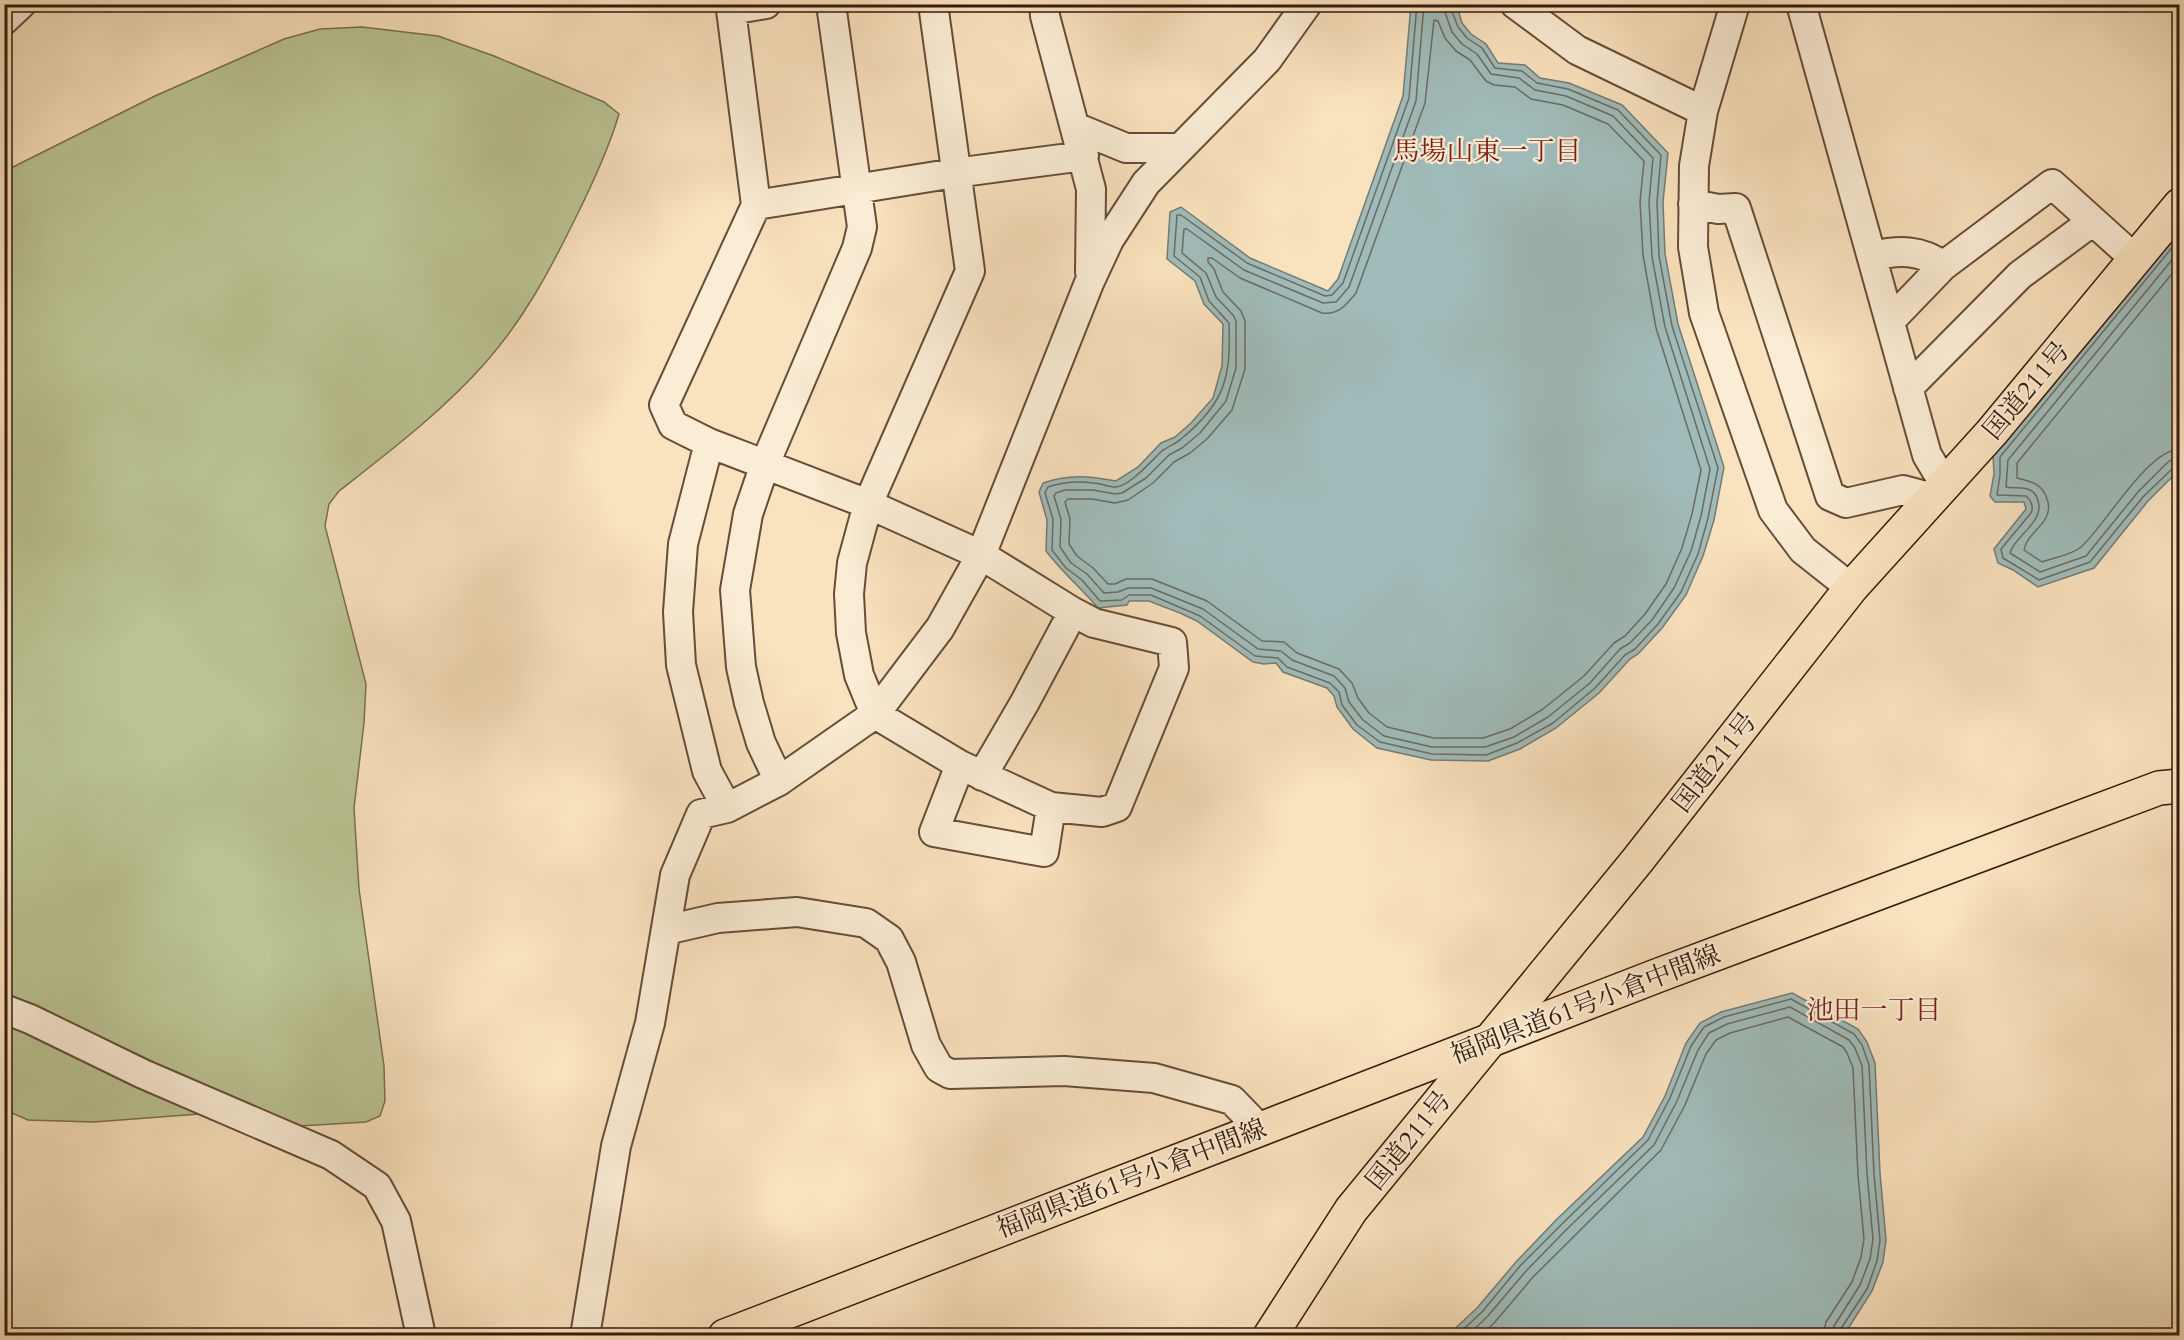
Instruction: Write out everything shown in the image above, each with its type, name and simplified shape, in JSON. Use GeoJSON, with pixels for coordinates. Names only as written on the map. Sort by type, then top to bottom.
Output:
{"type":"FeatureCollection","features":[{"type":"Feature","properties":{"kind":"main road","name":"国道211号"},"geometry":{"type":"LineString","coordinates":[[1270,1335],[1351,1210],[1637,861],[1851,588],[1992,432],[2180,205]]}},
{"type":"Feature","properties":{"kind":"main road","name":"福岡県道61号小倉中間線"},"geometry":{"type":"LineString","coordinates":[[725,1335],[1259,1128],[2017,840],[2159,788],[2180,786]]}},
{"type":"Feature","properties":{"kind":"street"},"geometry":{"type":"LineString","coordinates":[[4,20],[21,4]]}},
{"type":"Feature","properties":{"kind":"street"},"geometry":{"type":"LineString","coordinates":[[766,4],[731,10],[756,205],[664,405],[673,425],[709,443],[868,504],[981,555],[1094,623],[1172,642],[1174,668],[1117,807],[1102,812],[1051,807],[971,770],[875,714],[859,675],[851,633],[849,594],[852,563],[868,504],[970,271],[933,4]]}},
{"type":"Feature","properties":{"kind":"street"},"geometry":{"type":"LineString","coordinates":[[779,781],[761,742],[749,704],[741,667],[735,591],[748,514],[765,464],[857,248],[862,227],[831,4]]}},
{"type":"Feature","properties":{"kind":"street"},"geometry":{"type":"LineString","coordinates":[[1044,4],[1045,16],[1091,189],[1089,283]]}},
{"type":"Feature","properties":{"kind":"street"},"geometry":{"type":"LineString","coordinates":[[585,1335],[616,1146],[650,1023],[675,875],[701,814],[728,808],[779,781],[875,714],[940,628],[981,555],[1089,283],[1109,240],[1146,183],[1267,60],[1307,4]]}},
{"type":"Feature","properties":{"kind":"street"},"geometry":{"type":"LineString","coordinates":[[1515,4],[1577,50],[1703,111]]}},
{"type":"Feature","properties":{"kind":"street"},"geometry":{"type":"LineString","coordinates":[[1735,4],[1703,111],[1694,166],[1693,247],[1704,313],[1773,510],[1803,550],[1851,588]]}},
{"type":"Feature","properties":{"kind":"street"},"geometry":{"type":"LineString","coordinates":[[1693,204],[1736,208],[1830,496],[1846,503],[1903,490],[1939,492],[1801,4]]}},
{"type":"Feature","properties":{"kind":"street"},"geometry":{"type":"LineString","coordinates":[[1076,127],[1126,148],[1180,148]]}},
{"type":"Feature","properties":{"kind":"street"},"geometry":{"type":"LineString","coordinates":[[756,205],[955,173],[1084,156]]}},
{"type":"Feature","properties":{"kind":"street"},"geometry":{"type":"LineString","coordinates":[[1890,321],[1943,266],[2052,184],[2135,259]]}},
{"type":"Feature","properties":{"kind":"street"},"geometry":{"type":"LineString","coordinates":[[1908,388],[2020,275],[2093,221]]}},
{"type":"Feature","properties":{"kind":"street"},"geometry":{"type":"LineString","coordinates":[[1872,256],[1890,252],[1915,252],[1932,258],[1943,266]]}},
{"type":"Feature","properties":{"kind":"street"},"geometry":{"type":"LineString","coordinates":[[709,443],[683,544],[678,612],[680,655],[707,771],[728,808]]}},
{"type":"Feature","properties":{"kind":"street"},"geometry":{"type":"LineString","coordinates":[[1051,807],[1044,852],[934,832],[971,770],[1025,702],[1073,612]]}},
{"type":"Feature","properties":{"kind":"street"},"geometry":{"type":"LineString","coordinates":[[666,930],[718,918],[797,912],[866,923],[888,939],[901,962],[926,1045],[939,1068],[950,1074],[1064,1071],[1154,1078],[1232,1100],[1259,1128]]}},
{"type":"Feature","properties":{"kind":"street"},"geometry":{"type":"LineString","coordinates":[[4,1010],[30,1019],[143,1074],[331,1155],[376,1186],[396,1221],[422,1335]]}},
{"type":"Feature","properties":{"kind":"green space"},"geometry":{"type":"Polygon","coordinates":[[[362,27],[438,36],[494,56],[604,102],[619,114],[599,168],[566,238],[535,294],[500,346],[452,397],[416,430],[339,491],[329,504],[325,526],[366,684],[354,808],[359,889],[384,1066],[385,1101],[380,1116],[366,1122],[300,1126],[199,1114],[94,1122],[28,1120],[5,1110],[5,171],[155,96],[284,39],[320,29],[362,27]]]}},
{"type":"Feature","properties":{"kind":"water"},"geometry":{"type":"Polygon","coordinates":[[[1411,5],[1453,5],[1458,10],[1462,23],[1471,34],[1486,44],[1498,63],[1525,65],[1540,78],[1569,83],[1622,105],[1668,153],[1663,202],[1665,254],[1678,324],[1724,467],[1714,520],[1703,556],[1686,595],[1662,628],[1599,693],[1556,728],[1520,749],[1488,761],[1431,760],[1377,748],[1353,729],[1327,688],[1283,672],[1276,663],[1253,662],[1197,621],[1149,601],[1129,601],[1127,605],[1098,608],[1046,551],[1047,520],[1039,492],[1043,483],[1062,478],[1088,477],[1116,481],[1138,467],[1161,443],[1175,437],[1213,398],[1222,366],[1223,324],[1204,304],[1195,281],[1167,259],[1170,212],[1181,207],[1250,258],[1328,291],[1338,279],[1403,96],[1411,5]]]}},
{"type":"Feature","properties":{"kind":"water"},"geometry":{"type":"Polygon","coordinates":[[[2179,229],[2179,470],[2148,501],[2094,568],[2038,587],[1998,563],[1994,549],[2026,509],[2024,502],[1995,502],[1990,496],[1994,474],[1993,455],[2179,229]]]}},
{"type":"Feature","properties":{"kind":"water"},"geometry":{"type":"Polygon","coordinates":[[[1792,993],[1858,1029],[1867,1042],[1875,1063],[1880,1173],[1886,1240],[1883,1262],[1872,1291],[1844,1335],[1448,1335],[1477,1308],[1557,1219],[1643,1137],[1665,1096],[1686,1043],[1700,1023],[1721,1012],[1792,993]]]}},
{"type":"Feature","properties":{"kind":"district","name":"馬場山東一丁目"},"geometry":{"type":"Point","coordinates":[1487,151]}},
{"type":"Feature","properties":{"kind":"district","name":"池田一丁目"},"geometry":{"type":"Point","coordinates":[1874,1010]}}]}
